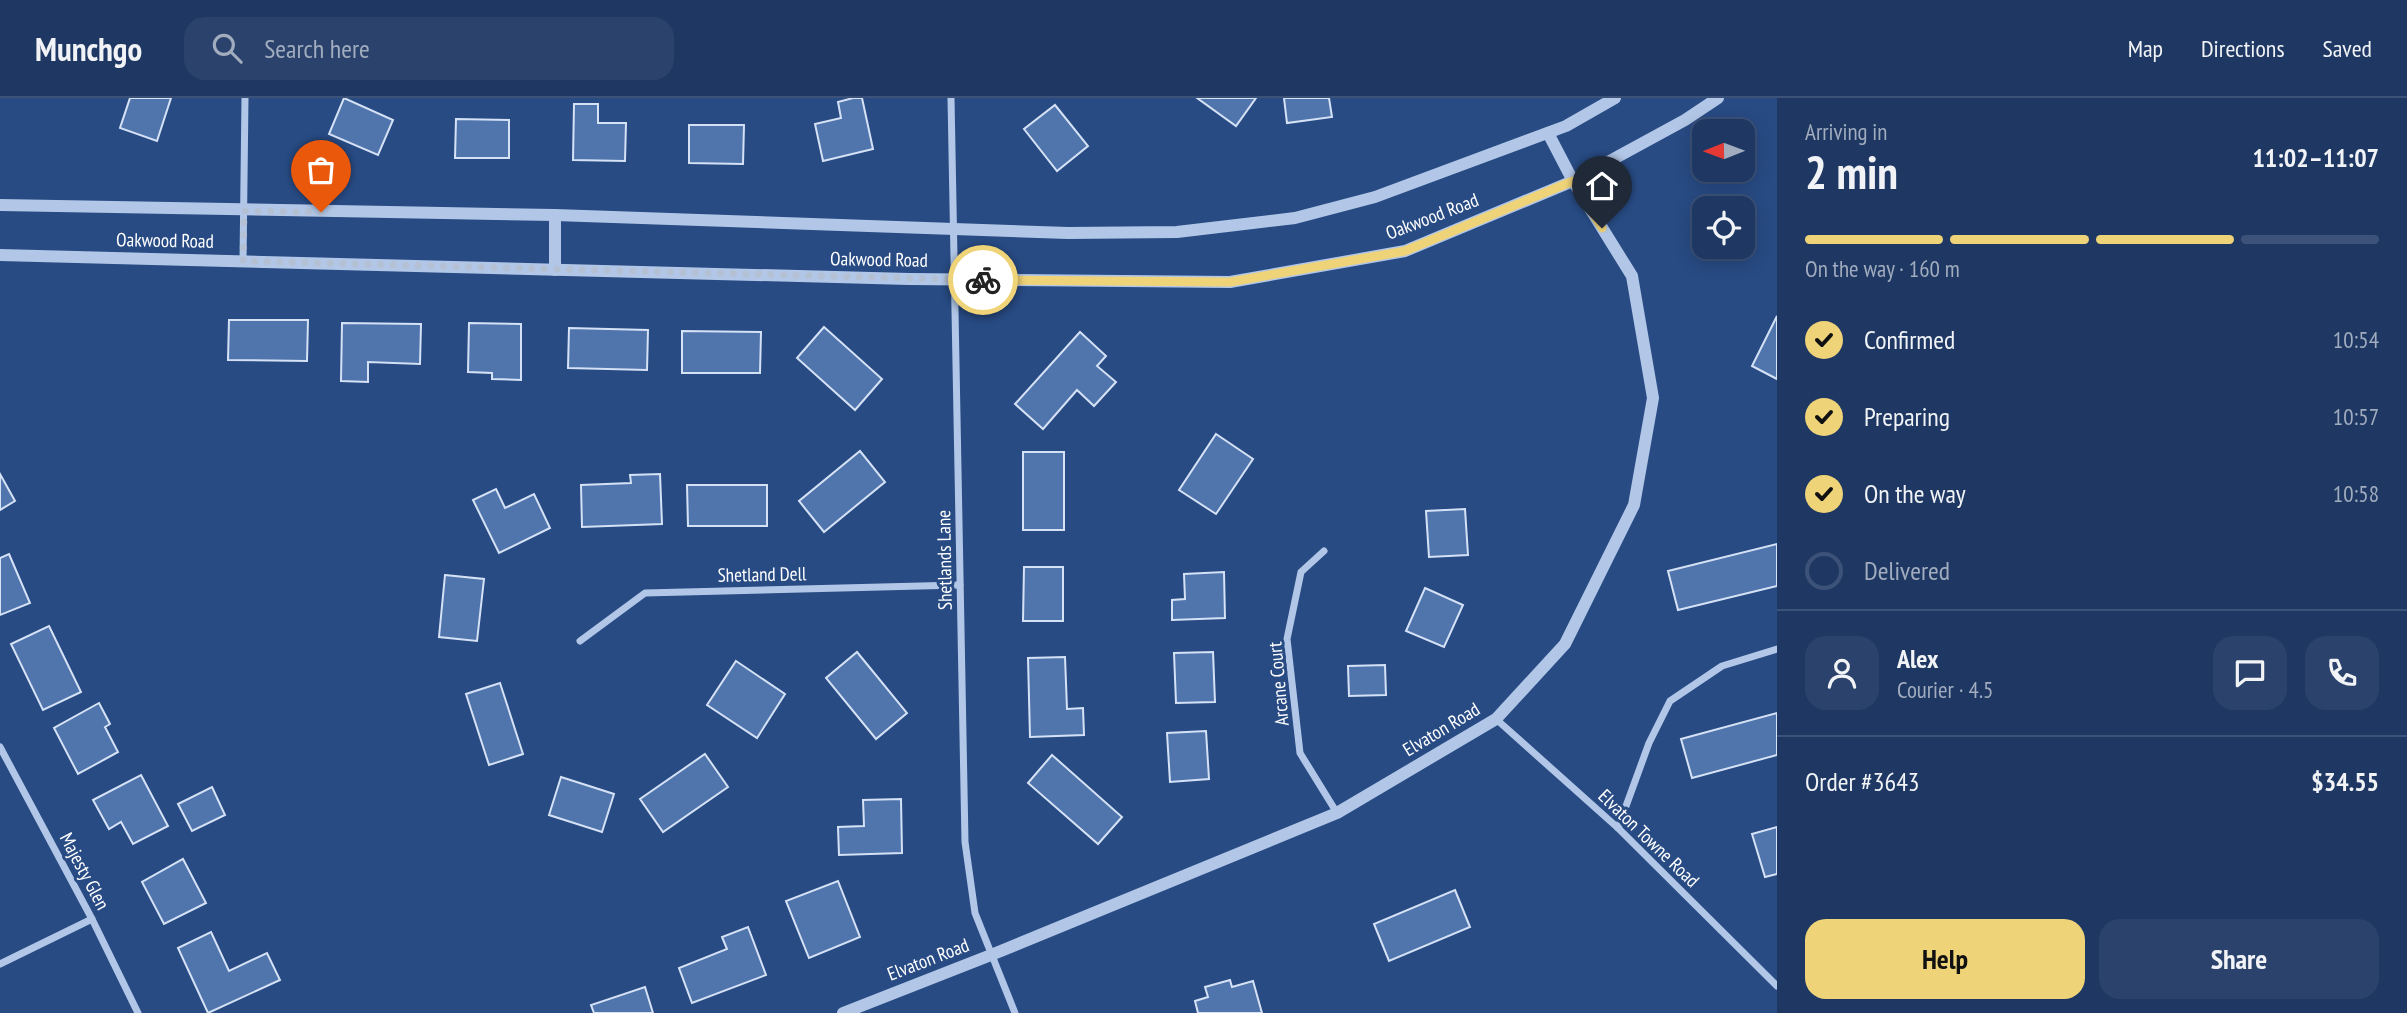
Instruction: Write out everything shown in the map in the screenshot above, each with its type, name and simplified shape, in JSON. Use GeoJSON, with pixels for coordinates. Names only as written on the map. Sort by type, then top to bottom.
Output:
{"type":"FeatureCollection","features":[{"type":"Feature","properties":{"kind":"street"},"geometry":{"type":"LineString","coordinates":[[243,261],[245,98]]}},
{"type":"Feature","properties":{"kind":"street","name":"Shetlands Lane"},"geometry":{"type":"LineString","coordinates":[[951,98],[965,842],[975,914],[1015,1013]]}},
{"type":"Feature","properties":{"kind":"street","name":"Oakwood Road"},"geometry":{"type":"LineString","coordinates":[[0,205],[555,215],[1068,233],[1177,232],[1295,218],[1375,197],[1566,126],[1615,98]]}},
{"type":"Feature","properties":{"kind":"street","name":"Oakwood Road"},"geometry":{"type":"LineString","coordinates":[[0,255],[955,280],[1230,282],[1405,251],[1573,181],[1685,120],[1718,98]]}},
{"type":"Feature","properties":{"kind":"street","name":"Elvaton Road"},"geometry":{"type":"LineString","coordinates":[[843,1013],[1337,814],[1496,719],[1565,645],[1634,505],[1653,398],[1632,276],[1573,181],[1548,133]]}},
{"type":"Feature","properties":{"kind":"street"},"geometry":{"type":"LineString","coordinates":[[555,215],[555,270]]}},
{"type":"Feature","properties":{"kind":"street","name":"Arcane Court"},"geometry":{"type":"LineString","coordinates":[[1324,551],[1301,572],[1287,639],[1300,753],[1337,814]]}},
{"type":"Feature","properties":{"kind":"street","name":"Shetland Dell"},"geometry":{"type":"LineString","coordinates":[[580,640],[645,593],[960,585]]}},
{"type":"Feature","properties":{"kind":"street"},"geometry":{"type":"LineString","coordinates":[[1618,828],[1649,743],[1670,701],[1722,666],[1777,649]]}},
{"type":"Feature","properties":{"kind":"street","name":"Elvaton Towne Road"},"geometry":{"type":"LineString","coordinates":[[1496,719],[1618,828],[1777,986]]}},
{"type":"Feature","properties":{"kind":"street","name":"Majesty Glen"},"geometry":{"type":"LineString","coordinates":[[0,747],[92,919],[138,1013]]}},
{"type":"Feature","properties":{"kind":"street"},"geometry":{"type":"LineString","coordinates":[[0,964],[92,919]]}},
{"type":"Feature","properties":{"kind":"street"},"geometry":{"type":"LineString","coordinates":[[1770,979],[1777,972]]}},
{"type":"Feature","properties":{"kind":"building"},"geometry":{"type":"Polygon","coordinates":[[[130,98],[171,98],[157,141],[120,128],[130,98]]]}},
{"type":"Feature","properties":{"kind":"building"},"geometry":{"type":"Polygon","coordinates":[[[344,98],[393,120],[378,155],[329,134],[344,98]]]}},
{"type":"Feature","properties":{"kind":"building"},"geometry":{"type":"Polygon","coordinates":[[[862,98],[873,149],[823,161],[815,124],[841,118],[838,102],[862,98]]]}},
{"type":"Feature","properties":{"kind":"building"},"geometry":{"type":"Polygon","coordinates":[[[1197,98],[1256,98],[1236,126],[1197,98]]]}},
{"type":"Feature","properties":{"kind":"building"},"geometry":{"type":"Polygon","coordinates":[[[1284,98],[1329,98],[1332,117],[1287,123],[1284,98]]]}},
{"type":"Feature","properties":{"kind":"building"},"geometry":{"type":"Polygon","coordinates":[[[574,104],[598,104],[598,123],[626,123],[625,161],[573,160],[574,104]]]}},
{"type":"Feature","properties":{"kind":"building"},"geometry":{"type":"Polygon","coordinates":[[[1055,105],[1088,146],[1057,171],[1024,129],[1055,105]]]}},
{"type":"Feature","properties":{"kind":"building"},"geometry":{"type":"Polygon","coordinates":[[[456,119],[509,120],[509,158],[455,158],[456,119]]]}},
{"type":"Feature","properties":{"kind":"building"},"geometry":{"type":"Polygon","coordinates":[[[689,125],[744,125],[743,164],[689,163],[689,125]]]}},
{"type":"Feature","properties":{"kind":"building"},"geometry":{"type":"Polygon","coordinates":[[[1777,316],[1777,379],[1752,366],[1777,316]]]}},
{"type":"Feature","properties":{"kind":"building"},"geometry":{"type":"Polygon","coordinates":[[[229,320],[308,320],[307,361],[228,360],[229,320]]]}},
{"type":"Feature","properties":{"kind":"building"},"geometry":{"type":"Polygon","coordinates":[[[342,323],[421,324],[420,364],[368,362],[368,382],[341,381],[342,323]]]}},
{"type":"Feature","properties":{"kind":"building"},"geometry":{"type":"Polygon","coordinates":[[[469,323],[521,324],[521,380],[492,379],[492,373],[468,372],[469,323]]]}},
{"type":"Feature","properties":{"kind":"building"},"geometry":{"type":"Polygon","coordinates":[[[824,327],[882,379],[855,410],[797,358],[824,327]]]}},
{"type":"Feature","properties":{"kind":"building"},"geometry":{"type":"Polygon","coordinates":[[[569,328],[648,330],[647,370],[568,368],[569,328]]]}},
{"type":"Feature","properties":{"kind":"building"},"geometry":{"type":"Polygon","coordinates":[[[682,331],[761,332],[760,373],[682,373],[682,331]]]}},
{"type":"Feature","properties":{"kind":"building"},"geometry":{"type":"Polygon","coordinates":[[[1080,332],[1106,356],[1097,366],[1116,382],[1094,406],[1077,390],[1043,429],[1015,404],[1080,332]]]}},
{"type":"Feature","properties":{"kind":"building"},"geometry":{"type":"Polygon","coordinates":[[[1216,434],[1253,459],[1216,514],[1179,490],[1216,434]]]}},
{"type":"Feature","properties":{"kind":"building"},"geometry":{"type":"Polygon","coordinates":[[[860,451],[885,482],[824,532],[799,501],[860,451]]]}},
{"type":"Feature","properties":{"kind":"building"},"geometry":{"type":"Polygon","coordinates":[[[1023,452],[1064,452],[1064,530],[1023,530],[1023,452]]]}},
{"type":"Feature","properties":{"kind":"building"},"geometry":{"type":"Polygon","coordinates":[[[0,474],[15,501],[0,510],[0,474]]]}},
{"type":"Feature","properties":{"kind":"building"},"geometry":{"type":"Polygon","coordinates":[[[660,474],[662,524],[582,527],[581,485],[631,483],[630,475],[660,474]]]}},
{"type":"Feature","properties":{"kind":"building"},"geometry":{"type":"Polygon","coordinates":[[[687,485],[767,485],[767,526],[688,526],[687,485]]]}},
{"type":"Feature","properties":{"kind":"building"},"geometry":{"type":"Polygon","coordinates":[[[496,489],[505,508],[534,494],[550,528],[499,553],[473,500],[496,489]]]}},
{"type":"Feature","properties":{"kind":"building"},"geometry":{"type":"Polygon","coordinates":[[[1465,509],[1468,555],[1429,557],[1426,511],[1465,509]]]}},
{"type":"Feature","properties":{"kind":"building"},"geometry":{"type":"Polygon","coordinates":[[[1777,544],[1777,586],[1678,610],[1668,571],[1777,544]]]}},
{"type":"Feature","properties":{"kind":"building"},"geometry":{"type":"Polygon","coordinates":[[[9,554],[30,603],[0,615],[0,558],[9,554]]]}},
{"type":"Feature","properties":{"kind":"building"},"geometry":{"type":"Polygon","coordinates":[[[1024,567],[1063,567],[1063,621],[1023,621],[1024,567]]]}},
{"type":"Feature","properties":{"kind":"building"},"geometry":{"type":"Polygon","coordinates":[[[1224,572],[1225,618],[1172,620],[1172,600],[1185,599],[1184,574],[1224,572]]]}},
{"type":"Feature","properties":{"kind":"building"},"geometry":{"type":"Polygon","coordinates":[[[445,575],[484,579],[477,641],[439,637],[445,575]]]}},
{"type":"Feature","properties":{"kind":"building"},"geometry":{"type":"Polygon","coordinates":[[[1425,588],[1463,605],[1444,647],[1406,631],[1425,588]]]}},
{"type":"Feature","properties":{"kind":"building"},"geometry":{"type":"Polygon","coordinates":[[[49,626],[81,692],[43,710],[11,644],[49,626]]]}},
{"type":"Feature","properties":{"kind":"building"},"geometry":{"type":"Polygon","coordinates":[[[857,652],[907,713],[876,739],[826,678],[857,652]]]}},
{"type":"Feature","properties":{"kind":"building"},"geometry":{"type":"Polygon","coordinates":[[[1213,652],[1215,702],[1176,703],[1174,653],[1213,652]]]}},
{"type":"Feature","properties":{"kind":"building"},"geometry":{"type":"Polygon","coordinates":[[[1065,657],[1067,709],[1083,708],[1084,735],[1030,737],[1028,658],[1065,657]]]}},
{"type":"Feature","properties":{"kind":"building"},"geometry":{"type":"Polygon","coordinates":[[[736,661],[785,694],[757,738],[707,705],[736,661]]]}},
{"type":"Feature","properties":{"kind":"building"},"geometry":{"type":"Polygon","coordinates":[[[1385,665],[1386,695],[1349,696],[1348,666],[1385,665]]]}},
{"type":"Feature","properties":{"kind":"building"},"geometry":{"type":"Polygon","coordinates":[[[500,683],[523,754],[489,765],[466,694],[500,683]]]}},
{"type":"Feature","properties":{"kind":"building"},"geometry":{"type":"Polygon","coordinates":[[[99,703],[110,724],[105,727],[118,752],[78,774],[54,728],[99,703]]]}},
{"type":"Feature","properties":{"kind":"building"},"geometry":{"type":"Polygon","coordinates":[[[1777,713],[1777,755],[1692,778],[1681,739],[1777,713]]]}},
{"type":"Feature","properties":{"kind":"building"},"geometry":{"type":"Polygon","coordinates":[[[1206,731],[1209,779],[1170,782],[1167,733],[1206,731]]]}},
{"type":"Feature","properties":{"kind":"building"},"geometry":{"type":"Polygon","coordinates":[[[705,754],[728,787],[663,832],[640,799],[705,754]]]}},
{"type":"Feature","properties":{"kind":"building"},"geometry":{"type":"Polygon","coordinates":[[[1052,755],[1122,817],[1098,844],[1028,783],[1052,755]]]}},
{"type":"Feature","properties":{"kind":"building"},"geometry":{"type":"Polygon","coordinates":[[[141,775],[168,826],[133,844],[121,822],[109,829],[93,800],[141,775]]]}},
{"type":"Feature","properties":{"kind":"building"},"geometry":{"type":"Polygon","coordinates":[[[561,777],[614,794],[602,832],[549,815],[561,777]]]}},
{"type":"Feature","properties":{"kind":"building"},"geometry":{"type":"Polygon","coordinates":[[[212,787],[225,815],[192,831],[178,804],[212,787]]]}},
{"type":"Feature","properties":{"kind":"building"},"geometry":{"type":"Polygon","coordinates":[[[901,799],[902,853],[839,855],[838,827],[864,826],[863,800],[901,799]]]}},
{"type":"Feature","properties":{"kind":"building"},"geometry":{"type":"Polygon","coordinates":[[[1777,827],[1777,874],[1765,877],[1752,834],[1777,827]]]}},
{"type":"Feature","properties":{"kind":"building"},"geometry":{"type":"Polygon","coordinates":[[[183,859],[206,903],[164,924],[142,882],[183,859]]]}},
{"type":"Feature","properties":{"kind":"building"},"geometry":{"type":"Polygon","coordinates":[[[838,881],[860,937],[809,958],[786,901],[838,881]]]}},
{"type":"Feature","properties":{"kind":"building"},"geometry":{"type":"Polygon","coordinates":[[[1455,890],[1470,927],[1389,961],[1374,924],[1455,890]]]}},
{"type":"Feature","properties":{"kind":"building"},"geometry":{"type":"Polygon","coordinates":[[[748,927],[766,975],[692,1003],[679,968],[727,949],[722,937],[748,927]]]}},
{"type":"Feature","properties":{"kind":"building"},"geometry":{"type":"Polygon","coordinates":[[[211,932],[229,971],[267,953],[280,980],[208,1013],[178,948],[211,932]]]}},
{"type":"Feature","properties":{"kind":"building"},"geometry":{"type":"Polygon","coordinates":[[[1230,980],[1232,987],[1253,981],[1262,1013],[1198,1013],[1195,1001],[1208,997],[1205,987],[1230,980]]]}},
{"type":"Feature","properties":{"kind":"building"},"geometry":{"type":"Polygon","coordinates":[[[645,987],[653,1013],[594,1013],[591,1005],[645,987]]]}},
{"type":"Feature","properties":{"kind":"way so far"},"geometry":{"type":"LineString","coordinates":[[321,212],[244,211],[243,261],[983,280]]}},
{"type":"Feature","properties":{"kind":"route"},"geometry":{"type":"LineString","coordinates":[[983,280],[1230,282],[1405,251],[1573,181],[1602,228]]}}]}
